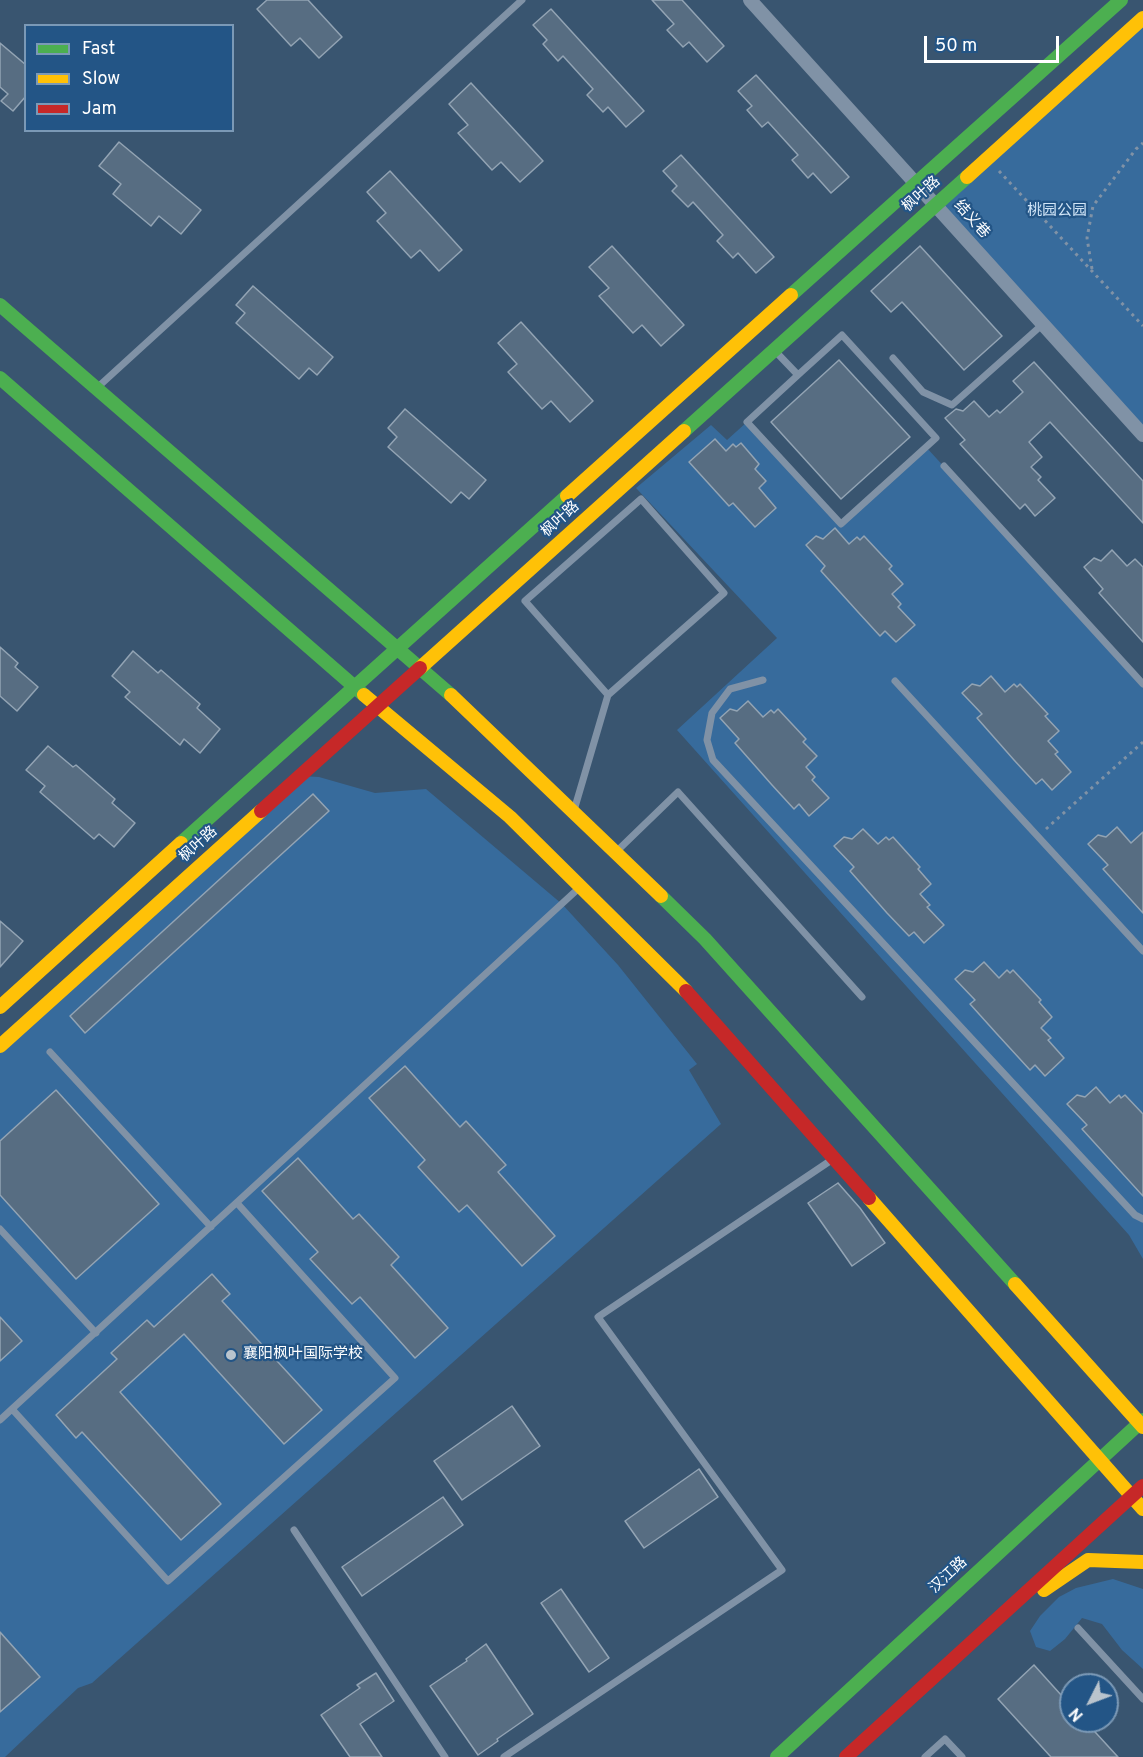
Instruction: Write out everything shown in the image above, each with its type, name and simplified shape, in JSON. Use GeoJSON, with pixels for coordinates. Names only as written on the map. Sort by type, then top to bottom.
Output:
{"type":"FeatureCollection","features":[{"type":"Feature","properties":{"kind":"main road","name":"枫叶路"},"geometry":{"type":"LineString","coordinates":[[0,1007],[1121,0]]}},
{"type":"Feature","properties":{"kind":"main road","name":"枫叶路"},"geometry":{"type":"LineString","coordinates":[[0,1046],[1143,18]]}},
{"type":"Feature","properties":{"kind":"main road"},"geometry":{"type":"LineString","coordinates":[[0,305],[460,703],[705,939],[1142,1423]]}},
{"type":"Feature","properties":{"kind":"main road"},"geometry":{"type":"LineString","coordinates":[[0,378],[378,706],[510,817],[581,887],[682,987],[1143,1509]]}},
{"type":"Feature","properties":{"kind":"main road","name":"汉江路"},"geometry":{"type":"LineString","coordinates":[[777,1757],[1142,1423]]}},
{"type":"Feature","properties":{"kind":"main road"},"geometry":{"type":"LineString","coordinates":[[846,1757],[1143,1486]]}},
{"type":"Feature","properties":{"kind":"main road"},"geometry":{"type":"LineString","coordinates":[[984,1631],[1088,1560],[1143,1562]]}},
{"type":"Feature","properties":{"kind":"street","name":"结义巷"},"geometry":{"type":"LineString","coordinates":[[750,0],[1143,435]]}},
{"type":"Feature","properties":{"kind":"lane"},"geometry":{"type":"LineString","coordinates":[[97,388],[522,0]]}},
{"type":"Feature","properties":{"kind":"lane"},"geometry":{"type":"LineString","coordinates":[[893,358],[923,392],[952,405],[1043,324]]}},
{"type":"Feature","properties":{"kind":"lane"},"geometry":{"type":"LineString","coordinates":[[842,335],[936,438],[841,524],[747,422],[798,375],[842,335]]}},
{"type":"Feature","properties":{"kind":"lane"},"geometry":{"type":"LineString","coordinates":[[774,350],[798,375]]}},
{"type":"Feature","properties":{"kind":"lane"},"geometry":{"type":"LineString","coordinates":[[944,466],[1143,684]]}},
{"type":"Feature","properties":{"kind":"lane"},"geometry":{"type":"LineString","coordinates":[[573,812],[608,695],[724,593],[641,499],[525,601],[608,695]]}},
{"type":"Feature","properties":{"kind":"lane"},"geometry":{"type":"LineString","coordinates":[[763,680],[730,689],[712,713],[707,740],[713,760],[1135,1215],[1143,1219]]}},
{"type":"Feature","properties":{"kind":"lane"},"geometry":{"type":"LineString","coordinates":[[895,681],[1143,951]]}},
{"type":"Feature","properties":{"kind":"lane"},"geometry":{"type":"LineString","coordinates":[[616,852],[678,792],[862,997]]}},
{"type":"Feature","properties":{"kind":"lane"},"geometry":{"type":"LineString","coordinates":[[1,1416],[12,1409],[581,887]]}},
{"type":"Feature","properties":{"kind":"lane"},"geometry":{"type":"LineString","coordinates":[[50,1052],[211,1227]]}},
{"type":"Feature","properties":{"kind":"lane"},"geometry":{"type":"LineString","coordinates":[[504,1757],[782,1570],[598,1317],[834,1158]]}},
{"type":"Feature","properties":{"kind":"lane"},"geometry":{"type":"LineString","coordinates":[[12,1409],[168,1581],[395,1378],[237,1203]]}},
{"type":"Feature","properties":{"kind":"lane"},"geometry":{"type":"LineString","coordinates":[[0,1229],[96,1332]]}},
{"type":"Feature","properties":{"kind":"lane"},"geometry":{"type":"LineString","coordinates":[[294,1530],[445,1757]]}},
{"type":"Feature","properties":{"kind":"lane"},"geometry":{"type":"LineString","coordinates":[[1078,1628],[1143,1700]]}},
{"type":"Feature","properties":{"kind":"lane"},"geometry":{"type":"LineString","coordinates":[[925,1757],[945,1739],[962,1757]]}},
{"type":"Feature","properties":{"kind":"path"},"geometry":{"type":"LineString","coordinates":[[1093,271],[1087,238],[1093,206],[1143,143]]}},
{"type":"Feature","properties":{"kind":"path"},"geometry":{"type":"LineString","coordinates":[[987,158],[1143,326]]}},
{"type":"Feature","properties":{"kind":"path"},"geometry":{"type":"LineString","coordinates":[[1038,837],[1143,742]]}},
{"type":"Feature","properties":{"kind":"green space","name":"桃园公园"},"geometry":{"type":"Polygon","coordinates":[[[1143,18],[1143,435],[935,205],[1143,18]]]}},
{"type":"Feature","properties":{"kind":"green space"},"geometry":{"type":"Polygon","coordinates":[[[747,422],[841,524],[926,447],[1143,684],[1143,1259],[1129,1235],[677,730],[777,638],[636,488],[711,425],[727,440],[747,422]]]}},
{"type":"Feature","properties":{"kind":"green space","name":"襄阳枫叶国际学校"},"geometry":{"type":"Polygon","coordinates":[[[300,776],[319,777],[375,793],[426,789],[562,904],[618,965],[697,1064],[689,1070],[721,1124],[92,1683],[78,1688],[5,1757],[0,1757],[0,1046],[300,776]]]}},
{"type":"Feature","properties":{"kind":"green space"},"geometry":{"type":"Polygon","coordinates":[[[1113,1579],[1143,1589],[1143,1669],[1122,1650],[1102,1624],[1082,1618],[1065,1639],[1050,1651],[1036,1647],[1030,1631],[1040,1616],[1059,1597],[1076,1588],[1113,1579]]]}},
{"type":"Feature","properties":{"kind":"building"},"geometry":{"type":"Polygon","coordinates":[[[267,0],[308,0],[342,37],[319,58],[300,38],[291,46],[257,9],[267,0]]]}},
{"type":"Feature","properties":{"kind":"building"},"geometry":{"type":"Polygon","coordinates":[[[652,0],[682,0],[724,46],[707,62],[689,42],[683,47],[667,30],[674,24],[652,0]]]}},
{"type":"Feature","properties":{"kind":"building"},"geometry":{"type":"Polygon","coordinates":[[[551,9],[644,111],[626,127],[608,107],[603,112],[587,95],[593,89],[563,56],[558,61],[543,44],[547,40],[533,25],[551,9]]]}},
{"type":"Feature","properties":{"kind":"building"},"geometry":{"type":"Polygon","coordinates":[[[0,43],[24,63],[24,98],[13,111],[1,101],[8,94],[0,87],[0,43]]]}},
{"type":"Feature","properties":{"kind":"building"},"geometry":{"type":"Polygon","coordinates":[[[756,75],[849,177],[831,193],[813,173],[808,178],[792,160],[798,155],[768,122],[762,127],[747,110],[752,106],[738,91],[756,75]]]}},
{"type":"Feature","properties":{"kind":"building"},"geometry":{"type":"Polygon","coordinates":[[[471,83],[543,161],[520,182],[501,162],[492,170],[458,133],[468,125],[449,104],[471,83]]]}},
{"type":"Feature","properties":{"kind":"building"},"geometry":{"type":"Polygon","coordinates":[[[119,142],[201,210],[181,234],[159,216],[151,226],[113,194],[121,184],[99,166],[119,142]]]}},
{"type":"Feature","properties":{"kind":"building"},"geometry":{"type":"Polygon","coordinates":[[[681,155],[774,257],[756,273],[738,253],[733,258],[717,241],[723,235],[693,202],[688,207],[672,191],[677,186],[663,171],[681,155]]]}},
{"type":"Feature","properties":{"kind":"building"},"geometry":{"type":"Polygon","coordinates":[[[390,171],[462,250],[439,271],[420,250],[411,258],[377,221],[386,213],[367,192],[390,171]]]}},
{"type":"Feature","properties":{"kind":"building"},"geometry":{"type":"Polygon","coordinates":[[[612,246],[684,325],[661,346],[642,325],[633,333],[599,296],[609,288],[589,267],[612,246]]]}},
{"type":"Feature","properties":{"kind":"building"},"geometry":{"type":"Polygon","coordinates":[[[920,246],[1002,336],[964,370],[902,302],[891,312],[871,291],[920,246]]]}},
{"type":"Feature","properties":{"kind":"building"},"geometry":{"type":"Polygon","coordinates":[[[253,286],[333,357],[317,375],[309,368],[299,379],[236,323],[245,313],[236,305],[253,286]]]}},
{"type":"Feature","properties":{"kind":"building"},"geometry":{"type":"Polygon","coordinates":[[[521,322],[593,401],[570,422],[551,401],[542,409],[508,372],[517,364],[498,343],[521,322]]]}},
{"type":"Feature","properties":{"kind":"building"},"geometry":{"type":"Polygon","coordinates":[[[839,360],[910,437],[841,499],[771,422],[839,360]]]}},
{"type":"Feature","properties":{"kind":"building"},"geometry":{"type":"Polygon","coordinates":[[[1034,362],[1143,481],[1143,523],[1050,422],[1029,442],[1042,457],[1031,467],[1041,477],[1038,480],[1055,498],[1035,516],[1025,504],[1020,509],[960,444],[965,440],[945,418],[956,409],[963,411],[974,401],[989,417],[997,410],[1000,413],[1023,392],[1013,381],[1034,362]]]}},
{"type":"Feature","properties":{"kind":"building"},"geometry":{"type":"Polygon","coordinates":[[[405,409],[486,480],[469,499],[461,492],[451,503],[388,447],[397,437],[388,428],[405,409]]]}},
{"type":"Feature","properties":{"kind":"building"},"geometry":{"type":"Polygon","coordinates":[[[715,439],[726,451],[733,444],[736,447],[741,443],[759,464],[755,469],[766,481],[759,488],[776,508],[755,527],[733,503],[729,506],[689,462],[715,439]]]}},
{"type":"Feature","properties":{"kind":"building"},"geometry":{"type":"Polygon","coordinates":[[[835,528],[849,544],[857,537],[860,540],[864,536],[892,566],[889,569],[903,584],[892,594],[901,604],[898,607],[915,625],[896,642],[885,631],[880,636],[821,571],[825,566],[806,545],[816,536],[823,539],[835,528]]]}},
{"type":"Feature","properties":{"kind":"building"},"geometry":{"type":"Polygon","coordinates":[[[1112,550],[1127,566],[1135,559],[1143,567],[1143,642],[1099,593],[1103,589],[1084,567],[1094,558],[1101,561],[1112,550]]]}},
{"type":"Feature","properties":{"kind":"building"},"geometry":{"type":"Polygon","coordinates":[[[0,647],[18,663],[15,667],[38,687],[17,711],[0,696],[0,647]]]}},
{"type":"Feature","properties":{"kind":"building"},"geometry":{"type":"Polygon","coordinates":[[[133,651],[158,673],[161,670],[200,704],[197,708],[220,729],[200,753],[184,739],[180,745],[125,697],[130,692],[112,676],[133,651]]]}},
{"type":"Feature","properties":{"kind":"building"},"geometry":{"type":"Polygon","coordinates":[[[991,676],[1005,692],[1014,684],[1017,687],[1020,684],[1048,714],[1045,716],[1059,731],[1048,741],[1058,752],[1055,754],[1071,772],[1052,790],[1042,779],[1036,784],[977,718],[982,714],[962,693],[972,684],[980,686],[991,676]]]}},
{"type":"Feature","properties":{"kind":"building"},"geometry":{"type":"Polygon","coordinates":[[[748,701],[763,717],[771,710],[774,713],[778,709],[806,739],[803,742],[817,756],[806,767],[815,777],[812,780],[829,798],[809,816],[799,804],[794,809],[772,785],[735,743],[739,739],[720,718],[730,709],[737,711],[748,701]]]}},
{"type":"Feature","properties":{"kind":"building"},"geometry":{"type":"Polygon","coordinates":[[[48,746],[73,767],[76,765],[115,799],[112,803],[135,823],[114,847],[99,834],[94,839],[40,792],[45,786],[26,770],[48,746]]]}},
{"type":"Feature","properties":{"kind":"building"},"geometry":{"type":"Polygon","coordinates":[[[313,794],[329,811],[85,1033],[70,1016],[313,794]]]}},
{"type":"Feature","properties":{"kind":"building"},"geometry":{"type":"Polygon","coordinates":[[[1117,827],[1131,843],[1143,832],[1143,913],[1103,869],[1108,865],[1088,844],[1098,835],[1106,837],[1117,827]]]}},
{"type":"Feature","properties":{"kind":"building"},"geometry":{"type":"Polygon","coordinates":[[[863,829],[878,844],[886,837],[889,840],[893,837],[920,867],[918,869],[931,884],[920,894],[930,905],[927,907],[944,925],[924,943],[914,932],[909,936],[887,913],[850,871],[854,867],[834,846],[844,837],[852,839],[863,829]]]}},
{"type":"Feature","properties":{"kind":"building"},"geometry":{"type":"Polygon","coordinates":[[[0,921],[23,941],[0,967],[0,921]]]}},
{"type":"Feature","properties":{"kind":"building"},"geometry":{"type":"Polygon","coordinates":[[[984,962],[999,978],[1007,970],[1010,973],[1013,970],[1041,1000],[1039,1002],[1052,1017],[1041,1028],[1051,1038],[1048,1040],[1064,1058],[1045,1076],[1035,1065],[1030,1070],[970,1004],[975,1000],[955,979],[965,970],[973,972],[984,962]]]}},
{"type":"Feature","properties":{"kind":"building"},"geometry":{"type":"Polygon","coordinates":[[[405,1066],[460,1127],[466,1121],[506,1165],[498,1172],[555,1236],[522,1266],[467,1205],[459,1212],[418,1167],[425,1160],[369,1098],[405,1066]]]}},
{"type":"Feature","properties":{"kind":"building"},"geometry":{"type":"Polygon","coordinates":[[[1096,1087],[1110,1103],[1119,1095],[1121,1098],[1125,1095],[1143,1114],[1143,1196],[1082,1129],[1087,1125],[1067,1104],[1077,1095],[1085,1097],[1096,1087]]]}},
{"type":"Feature","properties":{"kind":"building"},"geometry":{"type":"Polygon","coordinates":[[[56,1090],[159,1204],[76,1279],[0,1195],[0,1141],[56,1090]]]}},
{"type":"Feature","properties":{"kind":"building"},"geometry":{"type":"Polygon","coordinates":[[[298,1158],[353,1219],[359,1214],[399,1257],[391,1265],[448,1328],[415,1358],[360,1297],[352,1304],[310,1259],[318,1252],[262,1191],[298,1158]]]}},
{"type":"Feature","properties":{"kind":"building"},"geometry":{"type":"Polygon","coordinates":[[[838,1183],[860,1208],[885,1243],[852,1266],[808,1203],[838,1183]]]}},
{"type":"Feature","properties":{"kind":"building"},"geometry":{"type":"Polygon","coordinates":[[[212,1274],[230,1294],[222,1301],[322,1410],[284,1444],[184,1334],[120,1392],[221,1504],[181,1540],[82,1432],[76,1438],[56,1415],[117,1359],[111,1353],[147,1320],[154,1327],[212,1274]]]}},
{"type":"Feature","properties":{"kind":"building"},"geometry":{"type":"Polygon","coordinates":[[[0,1317],[22,1341],[0,1361],[0,1317]]]}},
{"type":"Feature","properties":{"kind":"building"},"geometry":{"type":"Polygon","coordinates":[[[512,1406],[540,1446],[462,1500],[434,1461],[512,1406]]]}},
{"type":"Feature","properties":{"kind":"building"},"geometry":{"type":"Polygon","coordinates":[[[699,1469],[718,1497],[644,1548],[625,1521],[699,1469]]]}},
{"type":"Feature","properties":{"kind":"building"},"geometry":{"type":"Polygon","coordinates":[[[443,1497],[463,1525],[362,1596],[342,1567],[443,1497]]]}},
{"type":"Feature","properties":{"kind":"building"},"geometry":{"type":"Polygon","coordinates":[[[561,1589],[609,1658],[589,1672],[541,1603],[561,1589]]]}},
{"type":"Feature","properties":{"kind":"building"},"geometry":{"type":"Polygon","coordinates":[[[0,1632],[40,1677],[0,1712],[0,1632]]]}},
{"type":"Feature","properties":{"kind":"building"},"geometry":{"type":"Polygon","coordinates":[[[486,1644],[533,1714],[478,1755],[430,1686],[467,1661],[466,1659],[486,1644]]]}},
{"type":"Feature","properties":{"kind":"building"},"geometry":{"type":"Polygon","coordinates":[[[1034,1665],[1059,1693],[1059,1733],[1096,1733],[1118,1757],[1051,1757],[998,1699],[1034,1665]]]}},
{"type":"Feature","properties":{"kind":"building"},"geometry":{"type":"Polygon","coordinates":[[[376,1673],[394,1701],[360,1724],[382,1757],[350,1757],[321,1715],[360,1688],[357,1685],[376,1673]]]}},
{"type":"Feature","properties":{"kind":"traffic: fast"},"geometry":{"type":"LineString","coordinates":[[791,295],[1121,0]]}},
{"type":"Feature","properties":{"kind":"traffic: fast"},"geometry":{"type":"LineString","coordinates":[[684,431],[967,177]]}},
{"type":"Feature","properties":{"kind":"traffic: fast"},"geometry":{"type":"LineString","coordinates":[[0,305],[451,695]]}},
{"type":"Feature","properties":{"kind":"traffic: fast"},"geometry":{"type":"LineString","coordinates":[[0,378],[364,695]]}},
{"type":"Feature","properties":{"kind":"traffic: fast"},"geometry":{"type":"LineString","coordinates":[[181,843],[567,496]]}},
{"type":"Feature","properties":{"kind":"traffic: fast"},"geometry":{"type":"LineString","coordinates":[[661,896],[705,939],[1015,1284]]}},
{"type":"Feature","properties":{"kind":"traffic: fast"},"geometry":{"type":"LineString","coordinates":[[777,1757],[1143,1420]]}},
{"type":"Feature","properties":{"kind":"traffic: slow"},"geometry":{"type":"LineString","coordinates":[[967,177],[1143,18]]}},
{"type":"Feature","properties":{"kind":"traffic: slow"},"geometry":{"type":"LineString","coordinates":[[567,496],[791,295]]}},
{"type":"Feature","properties":{"kind":"traffic: slow"},"geometry":{"type":"LineString","coordinates":[[420,668],[684,431]]}},
{"type":"Feature","properties":{"kind":"traffic: slow"},"geometry":{"type":"LineString","coordinates":[[364,695],[510,817],[686,991]]}},
{"type":"Feature","properties":{"kind":"traffic: slow"},"geometry":{"type":"LineString","coordinates":[[451,695],[661,896]]}},
{"type":"Feature","properties":{"kind":"traffic: slow"},"geometry":{"type":"LineString","coordinates":[[0,1046],[261,811]]}},
{"type":"Feature","properties":{"kind":"traffic: slow"},"geometry":{"type":"LineString","coordinates":[[0,1007],[181,843]]}},
{"type":"Feature","properties":{"kind":"traffic: slow"},"geometry":{"type":"LineString","coordinates":[[869,1198],[1143,1509]]}},
{"type":"Feature","properties":{"kind":"traffic: slow"},"geometry":{"type":"LineString","coordinates":[[1015,1284],[1143,1427]]}},
{"type":"Feature","properties":{"kind":"traffic: slow"},"geometry":{"type":"LineString","coordinates":[[1044,1590],[1088,1560],[1143,1562]]}},
{"type":"Feature","properties":{"kind":"traffic: jam"},"geometry":{"type":"LineString","coordinates":[[261,811],[420,668]]}},
{"type":"Feature","properties":{"kind":"traffic: jam"},"geometry":{"type":"LineString","coordinates":[[686,991],[869,1198]]}},
{"type":"Feature","properties":{"kind":"traffic: jam"},"geometry":{"type":"LineString","coordinates":[[846,1757],[1143,1486]]}},
{"type":"Feature","properties":{"kind":"place","name":"襄阳枫叶国际学校"},"geometry":{"type":"Point","coordinates":[231,1355]}}]}
